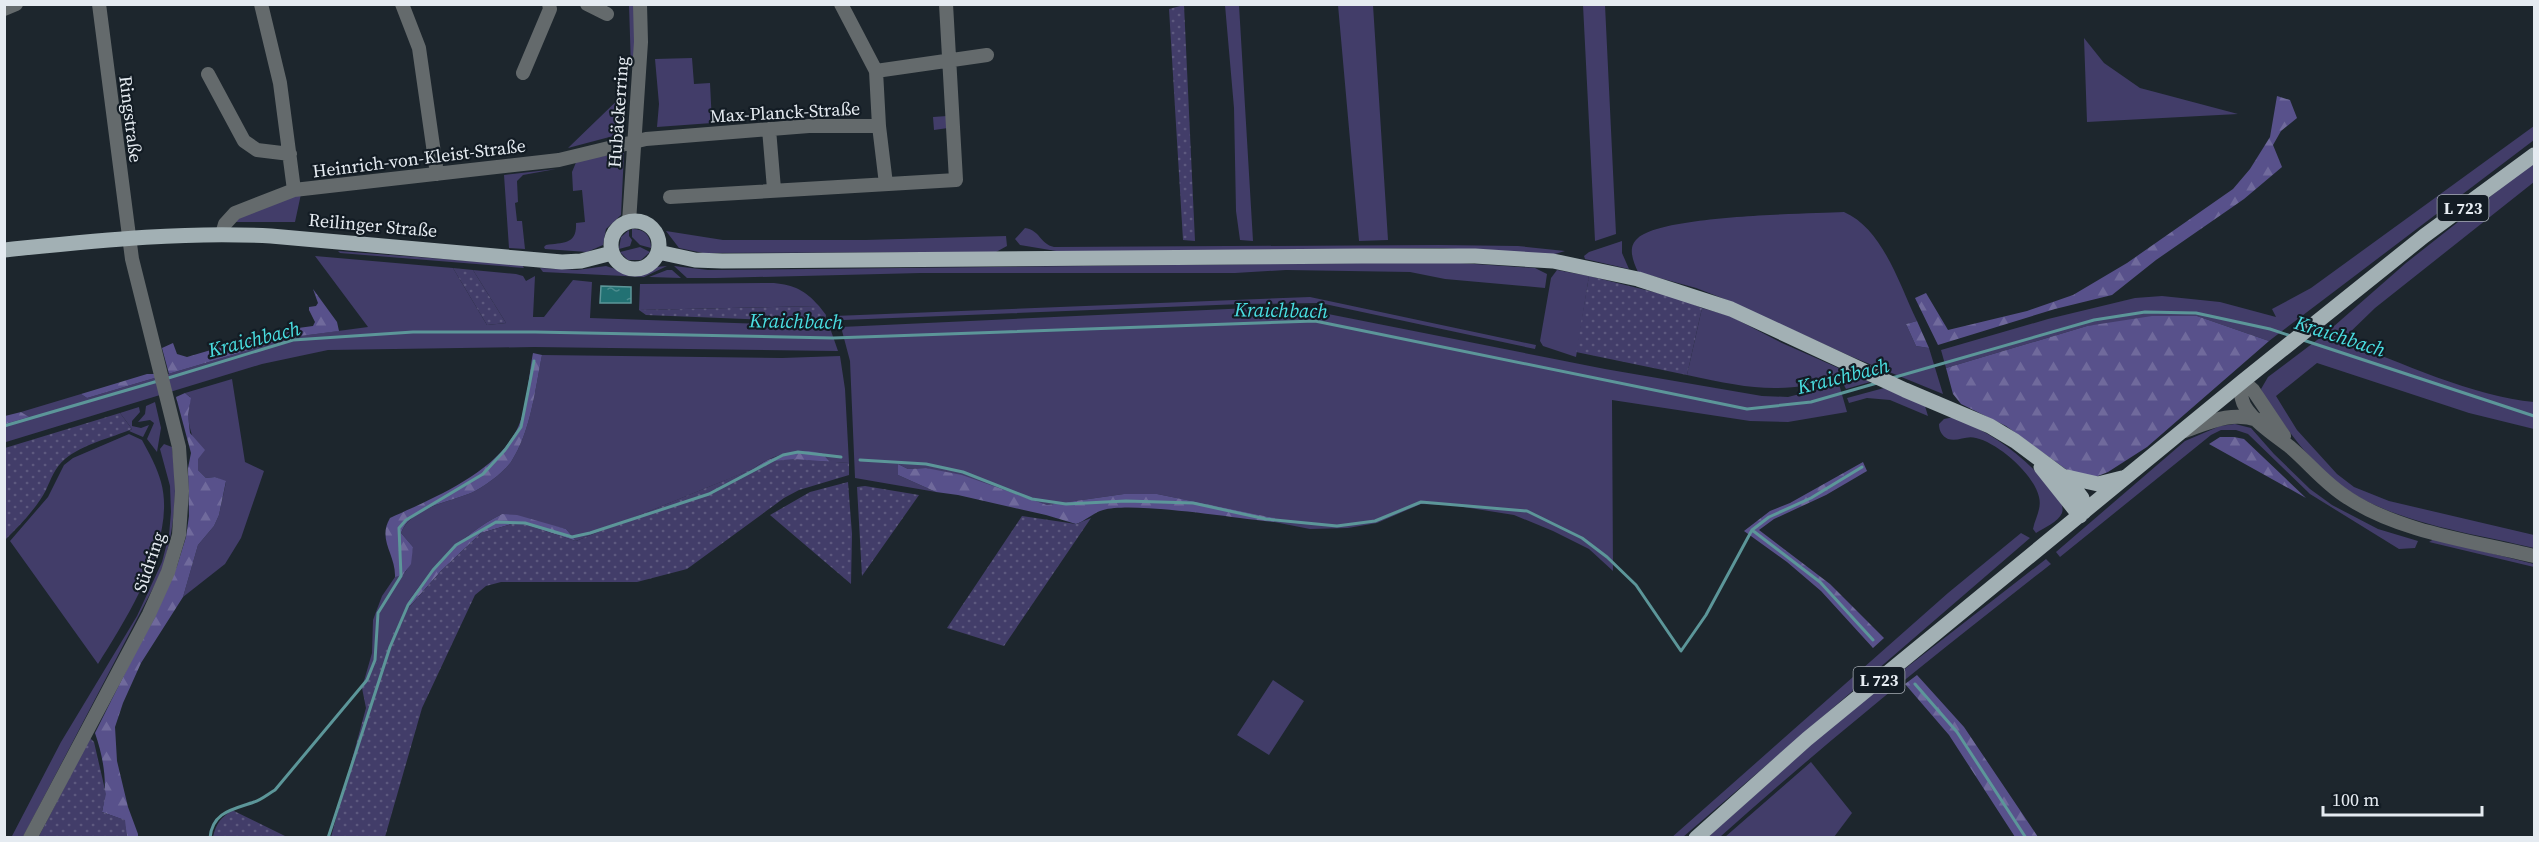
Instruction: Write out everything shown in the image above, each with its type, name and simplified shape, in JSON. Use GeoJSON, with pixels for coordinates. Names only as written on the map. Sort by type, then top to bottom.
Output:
{"type":"FeatureCollection","features":[{"type":"Feature","properties":{"kind":"main road","name":"L 723"},"geometry":{"type":"LineString","coordinates":[[1696,837],[1808,739],[2243,381],[2424,236],[2535,156]]}},
{"type":"Feature","properties":{"kind":"main road"},"geometry":{"type":"LineString","coordinates":[[629,222],[642,222],[653,229],[658,240],[658,252],[651,262],[635,269],[624,266],[612,253],[611,243],[620,226],[629,222]]}},
{"type":"Feature","properties":{"kind":"main road","name":"Reilinger Straße"},"geometry":{"type":"LineString","coordinates":[[4,250],[129,238],[222,234],[562,262],[589,259],[612,253]]}},
{"type":"Feature","properties":{"kind":"main road"},"geometry":{"type":"LineString","coordinates":[[658,252],[695,260],[722,261],[1361,256],[1475,256],[1552,261],[1638,279],[1685,292],[1731,309],[1905,390],[1990,426],[2063,476],[2080,494],[2084,505],[2082,514]]}},
{"type":"Feature","properties":{"kind":"main road"},"geometry":{"type":"LineString","coordinates":[[2027,450],[2082,514]]}},
{"type":"Feature","properties":{"kind":"main road"},"geometry":{"type":"LineString","coordinates":[[2063,476],[2079,482],[2098,484],[2128,476]]}},
{"type":"Feature","properties":{"kind":"street"},"geometry":{"type":"LineString","coordinates":[[4,9],[16,4]]}},
{"type":"Feature","properties":{"kind":"street","name":"Ringstraße"},"geometry":{"type":"LineString","coordinates":[[99,4],[129,238]]}},
{"type":"Feature","properties":{"kind":"street"},"geometry":{"type":"LineString","coordinates":[[261,4],[280,83],[294,190]]}},
{"type":"Feature","properties":{"kind":"street"},"geometry":{"type":"LineString","coordinates":[[402,4],[419,48],[437,174]]}},
{"type":"Feature","properties":{"kind":"street"},"geometry":{"type":"LineString","coordinates":[[587,4],[607,14]]}},
{"type":"Feature","properties":{"kind":"street","name":"Hubäckerring"},"geometry":{"type":"LineString","coordinates":[[629,222],[641,42],[640,4]]}},
{"type":"Feature","properties":{"kind":"street","name":"Max-Planck-Straße"},"geometry":{"type":"LineString","coordinates":[[634,142],[646,139],[769,129],[879,126],[876,71],[841,4]]}},
{"type":"Feature","properties":{"kind":"street"},"geometry":{"type":"LineString","coordinates":[[670,197],[774,189],[956,180],[946,4]]}},
{"type":"Feature","properties":{"kind":"street"},"geometry":{"type":"LineString","coordinates":[[523,73],[546,6]]}},
{"type":"Feature","properties":{"kind":"street"},"geometry":{"type":"LineString","coordinates":[[876,71],[987,55]]}},
{"type":"Feature","properties":{"kind":"street"},"geometry":{"type":"LineString","coordinates":[[208,74],[244,141],[257,150],[290,154]]}},
{"type":"Feature","properties":{"kind":"street"},"geometry":{"type":"LineString","coordinates":[[879,126],[886,184]]}},
{"type":"Feature","properties":{"kind":"street"},"geometry":{"type":"LineString","coordinates":[[769,129],[774,189]]}},
{"type":"Feature","properties":{"kind":"street","name":"Heinrich-von-Kleist-Straße"},"geometry":{"type":"LineString","coordinates":[[222,234],[225,224],[235,213],[294,190],[563,160],[634,142]]}},
{"type":"Feature","properties":{"kind":"street","name":"Südring"},"geometry":{"type":"LineString","coordinates":[[30,837],[149,614],[175,554],[179,536],[182,491],[179,447],[134,269],[129,238]]}},
{"type":"Feature","properties":{"kind":"street"},"geometry":{"type":"LineString","coordinates":[[2243,381],[2241,396],[2243,403],[2258,420],[2292,448],[2332,487],[2379,515],[2426,530],[2535,556]]}},
{"type":"Feature","properties":{"kind":"street"},"geometry":{"type":"LineString","coordinates":[[2243,381],[2253,390],[2292,448]]}},
{"type":"Feature","properties":{"kind":"street"},"geometry":{"type":"LineString","coordinates":[[2183,432],[2228,416],[2258,420]]}},
{"type":"Feature","properties":{"kind":"shaded area"},"geometry":{"type":"Polygon","coordinates":[[[629,5],[634,5],[634,68],[631,67],[629,5]]]}},
{"type":"Feature","properties":{"kind":"shaded area"},"geometry":{"type":"Polygon","coordinates":[[[1184,5],[1195,241],[1183,240],[1169,9],[1184,5]]]}},
{"type":"Feature","properties":{"kind":"shaded area"},"geometry":{"type":"Polygon","coordinates":[[[1225,5],[1239,5],[1253,241],[1240,240],[1236,211],[1234,108],[1225,5]]]}},
{"type":"Feature","properties":{"kind":"shaded area"},"geometry":{"type":"Polygon","coordinates":[[[1338,5],[1373,5],[1388,240],[1359,241],[1338,5]]]}},
{"type":"Feature","properties":{"kind":"shaded area"},"geometry":{"type":"Polygon","coordinates":[[[1583,5],[1605,5],[1616,234],[1595,241],[1583,5]]]}},
{"type":"Feature","properties":{"kind":"shaded area"},"geometry":{"type":"Polygon","coordinates":[[[2084,38],[2104,63],[2140,88],[2238,114],[2087,122],[2084,38]]]}},
{"type":"Feature","properties":{"kind":"shaded area"},"geometry":{"type":"Polygon","coordinates":[[[692,58],[694,84],[710,83],[712,123],[657,127],[659,104],[655,59],[692,58]]]}},
{"type":"Feature","properties":{"kind":"shaded area"},"geometry":{"type":"Polygon","coordinates":[[[628,90],[621,130],[617,135],[568,148],[628,90]]]}},
{"type":"Feature","properties":{"kind":"shaded area"},"geometry":{"type":"Polygon","coordinates":[[[947,116],[948,128],[934,130],[933,117],[947,116]]]}},
{"type":"Feature","properties":{"kind":"shaded area"},"geometry":{"type":"Polygon","coordinates":[[[2534,126],[2534,140],[2269,341],[2197,316],[2087,326],[1946,368],[1941,350],[2048,319],[2135,298],[2162,296],[2220,302],[2276,317],[2272,309],[2311,288],[2534,126]]]}},
{"type":"Feature","properties":{"kind":"shaded area"},"geometry":{"type":"Polygon","coordinates":[[[624,153],[621,215],[606,229],[603,245],[587,252],[545,249],[546,245],[563,243],[571,239],[576,230],[576,223],[585,222],[582,190],[573,191],[572,172],[577,160],[624,153]]]}},
{"type":"Feature","properties":{"kind":"shaded area"},"geometry":{"type":"Polygon","coordinates":[[[2534,162],[2534,182],[2375,308],[2342,340],[2462,386],[2511,399],[2534,402],[2534,429],[2469,413],[2317,363],[2276,396],[2297,430],[2337,474],[2354,487],[2389,501],[2534,535],[2534,548],[2398,515],[2349,491],[2328,475],[2302,447],[2264,397],[2261,389],[2268,377],[2325,334],[2406,263],[2534,162]]]}},
{"type":"Feature","properties":{"kind":"shaded area"},"geometry":{"type":"Polygon","coordinates":[[[556,169],[523,175],[517,181],[518,202],[515,203],[517,221],[522,221],[525,249],[509,248],[504,175],[556,169]]]}},
{"type":"Feature","properties":{"kind":"shaded area"},"geometry":{"type":"Polygon","coordinates":[[[301,194],[295,222],[236,222],[237,218],[301,194]]]}},
{"type":"Feature","properties":{"kind":"shaded area"},"geometry":{"type":"Polygon","coordinates":[[[1844,212],[1858,220],[1869,231],[1888,259],[1917,321],[1906,324],[1916,346],[1929,348],[1943,394],[1850,356],[1727,300],[1696,288],[1638,272],[1633,259],[1632,250],[1635,242],[1653,230],[1704,220],[1844,212]]]}},
{"type":"Feature","properties":{"kind":"shaded area"},"geometry":{"type":"Polygon","coordinates":[[[1025,228],[1034,231],[1046,243],[1054,247],[1439,245],[1518,246],[1565,251],[1552,255],[1442,248],[1062,252],[1020,245],[1015,239],[1025,228]]]}},
{"type":"Feature","properties":{"kind":"shaded area"},"geometry":{"type":"Polygon","coordinates":[[[632,229],[646,234],[651,248],[640,245],[632,237],[632,229]]]}},
{"type":"Feature","properties":{"kind":"shaded area"},"geometry":{"type":"Polygon","coordinates":[[[629,230],[632,240],[630,246],[619,249],[621,237],[629,230]]]}},
{"type":"Feature","properties":{"kind":"shaded area"},"geometry":{"type":"Polygon","coordinates":[[[666,231],[723,240],[865,240],[1006,236],[1007,246],[996,252],[703,253],[679,248],[666,231]]]}},
{"type":"Feature","properties":{"kind":"shaded area"},"geometry":{"type":"Polygon","coordinates":[[[1622,241],[1622,253],[1629,269],[1585,259],[1584,256],[1589,252],[1622,241]]]}},
{"type":"Feature","properties":{"kind":"shaded area"},"geometry":{"type":"Polygon","coordinates":[[[640,247],[650,252],[641,260],[628,260],[620,252],[640,247]]]}},
{"type":"Feature","properties":{"kind":"shaded area"},"geometry":{"type":"Polygon","coordinates":[[[338,251],[522,265],[524,268],[340,253],[338,251]]]}},
{"type":"Feature","properties":{"kind":"shaded area"},"geometry":{"type":"Polygon","coordinates":[[[315,256],[453,268],[487,325],[506,323],[473,270],[516,274],[523,276],[526,281],[535,276],[533,317],[544,317],[573,280],[592,282],[590,318],[822,326],[830,328],[838,351],[534,347],[328,350],[262,364],[6,442],[4,424],[28,417],[21,412],[81,394],[87,398],[293,337],[368,327],[315,256]]]}},
{"type":"Feature","properties":{"kind":"shaded area"},"geometry":{"type":"Polygon","coordinates":[[[1445,262],[1535,268],[1547,274],[1545,288],[1445,279],[1410,272],[1286,270],[1235,273],[921,273],[687,278],[674,266],[708,270],[1445,262]]]}},
{"type":"Feature","properties":{"kind":"shaded area"},"geometry":{"type":"Polygon","coordinates":[[[606,266],[634,275],[656,267],[667,266],[644,277],[543,272],[540,268],[577,270],[606,266]]]}},
{"type":"Feature","properties":{"kind":"shaded area"},"geometry":{"type":"Polygon","coordinates":[[[453,268],[473,270],[506,323],[487,325],[453,268]]]}},
{"type":"Feature","properties":{"kind":"shaded area"},"geometry":{"type":"Polygon","coordinates":[[[672,270],[681,278],[649,277],[672,270]]]}},
{"type":"Feature","properties":{"kind":"shaded area"},"geometry":{"type":"Polygon","coordinates":[[[1557,270],[1589,276],[1576,357],[1543,346],[1540,341],[1551,278],[1557,270]]]}},
{"type":"Feature","properties":{"kind":"shaded area"},"geometry":{"type":"Polygon","coordinates":[[[1589,276],[1678,298],[1702,308],[1687,375],[1576,352],[1589,276]]]}},
{"type":"Feature","properties":{"kind":"shaded area"},"geometry":{"type":"Polygon","coordinates":[[[774,283],[799,289],[819,306],[639,310],[640,284],[774,283]]]}},
{"type":"Feature","properties":{"kind":"shaded area"},"geometry":{"type":"Polygon","coordinates":[[[1310,297],[1536,345],[1535,349],[1320,303],[843,320],[834,316],[1310,297]]]}},
{"type":"Feature","properties":{"kind":"shaded area"},"geometry":{"type":"Polygon","coordinates":[[[819,306],[826,315],[825,320],[820,322],[646,315],[639,310],[819,306]]]}},
{"type":"Feature","properties":{"kind":"shaded area"},"geometry":{"type":"Polygon","coordinates":[[[1250,308],[1313,311],[1605,369],[1762,396],[1788,397],[1839,384],[1847,412],[1788,422],[1750,421],[1612,400],[1613,571],[1589,549],[1514,515],[1451,505],[1421,504],[1377,523],[1348,528],[1310,529],[1274,522],[1274,518],[1157,494],[1124,494],[1047,505],[926,468],[908,469],[898,464],[898,475],[936,492],[855,478],[850,361],[841,327],[1250,308]]]}},
{"type":"Feature","properties":{"kind":"shaded area"},"geometry":{"type":"Polygon","coordinates":[[[1702,308],[1730,316],[1782,343],[1870,382],[1846,389],[1840,378],[1799,387],[1764,388],[1687,375],[1702,308]]]}},
{"type":"Feature","properties":{"kind":"shaded area"},"geometry":{"type":"Polygon","coordinates":[[[542,355],[782,358],[840,356],[845,389],[849,463],[830,462],[822,453],[803,452],[777,456],[753,469],[576,541],[566,529],[502,514],[460,542],[407,603],[410,606],[362,688],[372,653],[373,620],[382,596],[395,577],[404,574],[410,562],[413,547],[401,533],[413,517],[431,507],[476,491],[511,462],[528,424],[542,355]]]}},
{"type":"Feature","properties":{"kind":"shaded area"},"geometry":{"type":"Polygon","coordinates":[[[232,379],[245,462],[264,471],[241,538],[225,564],[183,597],[198,545],[214,526],[219,515],[226,482],[215,477],[206,478],[198,470],[198,455],[188,416],[190,397],[185,393],[232,379]]]}},
{"type":"Feature","properties":{"kind":"shaded area"},"geometry":{"type":"Polygon","coordinates":[[[1884,388],[1925,406],[1928,416],[1890,400],[1867,398],[1849,403],[1847,398],[1884,388]]]}},
{"type":"Feature","properties":{"kind":"shaded area"},"geometry":{"type":"Polygon","coordinates":[[[155,402],[161,428],[157,452],[147,439],[154,423],[150,420],[138,422],[145,414],[146,406],[155,402]]]}},
{"type":"Feature","properties":{"kind":"shaded area"},"geometry":{"type":"Polygon","coordinates":[[[139,407],[140,412],[132,421],[132,426],[141,428],[149,425],[143,437],[129,431],[132,429],[120,413],[139,407]]]}},
{"type":"Feature","properties":{"kind":"shaded area"},"geometry":{"type":"Polygon","coordinates":[[[120,413],[132,429],[89,445],[65,459],[56,469],[37,504],[5,540],[5,448],[120,413]]]}},
{"type":"Feature","properties":{"kind":"shaded area"},"geometry":{"type":"Polygon","coordinates":[[[1954,417],[1995,438],[2030,466],[2061,503],[2063,510],[2057,519],[2036,533],[2033,529],[2040,501],[2030,479],[2014,461],[1985,441],[1972,437],[1952,440],[1944,436],[1939,424],[1944,419],[1954,417]]]}},
{"type":"Feature","properties":{"kind":"shaded area"},"geometry":{"type":"Polygon","coordinates":[[[2235,424],[2251,428],[2310,489],[2332,505],[2378,529],[2418,541],[2415,548],[2399,549],[2310,494],[2248,434],[2236,430],[2221,430],[2211,435],[2060,557],[2056,552],[2185,441],[2220,426],[2235,424]]]}},
{"type":"Feature","properties":{"kind":"shaded area"},"geometry":{"type":"Polygon","coordinates":[[[129,434],[142,440],[159,476],[164,504],[162,528],[156,553],[135,601],[98,664],[10,541],[48,497],[64,465],[73,458],[129,434]]]}},
{"type":"Feature","properties":{"kind":"shaded area"},"geometry":{"type":"Polygon","coordinates":[[[164,444],[172,447],[175,495],[170,539],[162,571],[23,837],[11,838],[61,742],[137,616],[162,562],[169,535],[171,512],[170,486],[160,449],[164,444]]]}},
{"type":"Feature","properties":{"kind":"shaded area"},"geometry":{"type":"Polygon","coordinates":[[[794,459],[849,463],[849,475],[799,490],[784,498],[687,569],[637,582],[501,582],[486,586],[475,595],[422,708],[385,837],[331,837],[366,708],[362,688],[405,612],[441,571],[481,533],[518,522],[576,541],[772,461],[794,459]]]}},
{"type":"Feature","properties":{"kind":"shaded area"},"geometry":{"type":"Polygon","coordinates":[[[848,482],[852,534],[851,584],[770,515],[810,492],[848,482]]]}},
{"type":"Feature","properties":{"kind":"shaded area"},"geometry":{"type":"Polygon","coordinates":[[[865,486],[919,495],[862,576],[857,487],[865,486]]]}},
{"type":"Feature","properties":{"kind":"shaded area"},"geometry":{"type":"Polygon","coordinates":[[[1022,516],[1076,524],[1091,518],[1004,646],[947,628],[1022,516]]]}},
{"type":"Feature","properties":{"kind":"shaded area"},"geometry":{"type":"Polygon","coordinates":[[[2021,533],[2030,538],[1683,837],[1671,838],[1948,593],[2021,533]]]}},
{"type":"Feature","properties":{"kind":"shaded area"},"geometry":{"type":"Polygon","coordinates":[[[2434,539],[2534,564],[2534,567],[2429,542],[2434,539]]]}},
{"type":"Feature","properties":{"kind":"shaded area"},"geometry":{"type":"Polygon","coordinates":[[[2046,559],[2051,564],[1883,698],[1720,837],[1707,838],[1834,724],[2046,559]]]}},
{"type":"Feature","properties":{"kind":"shaded area"},"geometry":{"type":"Polygon","coordinates":[[[1273,680],[1304,701],[1269,755],[1237,735],[1273,680]]]}},
{"type":"Feature","properties":{"kind":"shaded area"},"geometry":{"type":"Polygon","coordinates":[[[90,738],[94,742],[106,794],[102,812],[125,820],[127,837],[38,838],[90,738]]]}},
{"type":"Feature","properties":{"kind":"shaded area"},"geometry":{"type":"Polygon","coordinates":[[[1811,762],[1852,813],[1834,837],[1725,837],[1811,762]]]}},
{"type":"Feature","properties":{"kind":"shaded area"},"geometry":{"type":"Polygon","coordinates":[[[232,810],[287,837],[213,837],[220,821],[232,810]]]}},
{"type":"Feature","properties":{"kind":"green space"},"geometry":{"type":"Polygon","coordinates":[[[2277,96],[2290,100],[2297,118],[2281,131],[2273,145],[2282,167],[2244,199],[2156,260],[2112,295],[2055,309],[1938,345],[1915,298],[1926,293],[1948,330],[2027,311],[2073,295],[2127,263],[2233,189],[2250,169],[2270,137],[2277,96]]]}},
{"type":"Feature","properties":{"kind":"green space"},"geometry":{"type":"Polygon","coordinates":[[[313,289],[337,322],[339,331],[293,337],[169,374],[162,348],[173,343],[177,354],[187,357],[276,331],[313,326],[315,322],[309,307],[316,306],[318,303],[313,289]]]}},
{"type":"Feature","properties":{"kind":"green space"},"geometry":{"type":"Polygon","coordinates":[[[2152,316],[2197,316],[2269,341],[2147,447],[2108,472],[2093,478],[2074,475],[2006,426],[1961,404],[1953,394],[1946,368],[2087,326],[2152,316]]]}},
{"type":"Feature","properties":{"kind":"green space"},"geometry":{"type":"Polygon","coordinates":[[[1917,321],[1929,348],[1916,346],[1906,324],[1917,321]]]}},
{"type":"Feature","properties":{"kind":"green space"},"geometry":{"type":"Polygon","coordinates":[[[533,353],[542,355],[534,396],[528,424],[511,462],[476,491],[430,507],[412,517],[401,533],[413,547],[411,564],[402,576],[395,577],[385,533],[390,518],[463,482],[496,457],[509,442],[519,425],[524,409],[533,353]]]}},
{"type":"Feature","properties":{"kind":"green space"},"geometry":{"type":"Polygon","coordinates":[[[147,374],[168,374],[87,398],[81,394],[147,374]]]}},
{"type":"Feature","properties":{"kind":"green space"},"geometry":{"type":"Polygon","coordinates":[[[185,393],[191,398],[188,415],[190,433],[205,450],[198,459],[198,470],[206,478],[215,477],[226,481],[219,515],[214,526],[198,545],[183,597],[141,663],[115,727],[117,761],[128,807],[138,834],[138,837],[127,837],[124,820],[102,812],[105,792],[104,772],[95,733],[163,597],[177,566],[186,537],[189,516],[188,468],[191,453],[176,397],[185,393]]]}},
{"type":"Feature","properties":{"kind":"green space"},"geometry":{"type":"Polygon","coordinates":[[[21,412],[29,417],[5,424],[5,416],[21,412]]]}},
{"type":"Feature","properties":{"kind":"green space"},"geometry":{"type":"Polygon","coordinates":[[[2220,437],[2244,439],[2306,498],[2209,444],[2220,437]]]}},
{"type":"Feature","properties":{"kind":"green space"},"geometry":{"type":"Polygon","coordinates":[[[808,451],[822,453],[830,462],[791,461],[772,463],[753,469],[779,456],[808,451]]]}},
{"type":"Feature","properties":{"kind":"green space"},"geometry":{"type":"Polygon","coordinates":[[[1863,462],[1867,471],[1826,495],[1774,519],[1759,530],[1830,584],[1884,638],[1873,648],[1821,591],[1787,562],[1744,531],[1770,511],[1790,503],[1863,462]]]}},
{"type":"Feature","properties":{"kind":"green space"},"geometry":{"type":"Polygon","coordinates":[[[898,464],[908,469],[926,468],[962,475],[1047,505],[1124,494],[1157,494],[1275,518],[1274,522],[1184,511],[1114,508],[1100,511],[1076,524],[1046,515],[936,492],[898,475],[898,464]]]}},
{"type":"Feature","properties":{"kind":"green space"},"geometry":{"type":"Polygon","coordinates":[[[502,514],[517,515],[566,529],[576,541],[518,522],[481,533],[441,571],[410,606],[407,603],[460,542],[502,514]]]}},
{"type":"Feature","properties":{"kind":"green space"},"geometry":{"type":"Polygon","coordinates":[[[1917,675],[1964,727],[2038,837],[2015,837],[1949,735],[1905,684],[1917,675]]]}},
{"type":"Feature","properties":{"kind":"water"},"geometry":{"type":"Polygon","coordinates":[[[601,286],[631,287],[631,303],[600,303],[601,286]]]}},
{"type":"Feature","properties":{"kind":"waterway","name":"Kraichbach"},"geometry":{"type":"LineString","coordinates":[[1892,378],[2094,320],[2145,312],[2196,313],[2270,329],[2291,336]]}},
{"type":"Feature","properties":{"kind":"waterway","name":"Kraichbach"},"geometry":{"type":"LineString","coordinates":[[165,379],[293,340],[413,332],[833,338],[1315,321],[1747,409],[1811,402],[1877,383]]}},
{"type":"Feature","properties":{"kind":"waterway","name":"Kraichbach"},"geometry":{"type":"LineString","coordinates":[[2303,340],[2534,416]]}},
{"type":"Feature","properties":{"kind":"waterway"},"geometry":{"type":"LineString","coordinates":[[210,838],[215,822],[226,812],[259,800],[275,790],[367,680],[375,660],[378,613],[401,576],[399,528],[406,520],[483,474],[505,450],[521,427],[534,361]]}},
{"type":"Feature","properties":{"kind":"waterway","name":"Kraichbach"},"geometry":{"type":"LineString","coordinates":[[4,426],[158,381]]}},
{"type":"Feature","properties":{"kind":"waterway"},"geometry":{"type":"LineString","coordinates":[[328,838],[390,647],[408,605],[433,570],[456,545],[496,522],[525,523],[572,537],[590,533],[709,494],[783,455],[798,452],[841,457]]}},
{"type":"Feature","properties":{"kind":"waterway"},"geometry":{"type":"LineString","coordinates":[[860,460],[926,464],[963,472],[1032,499],[1066,504],[1126,501],[1193,503],[1266,519],[1337,526],[1375,521],[1421,502],[1527,511],[1582,538],[1607,557],[1636,585],[1681,651],[1706,615],[1752,530]]}},
{"type":"Feature","properties":{"kind":"waterway"},"geometry":{"type":"LineString","coordinates":[[1862,467],[1811,498],[1769,517],[1752,530],[1820,582],[1873,640]]}},
{"type":"Feature","properties":{"kind":"waterway"},"geometry":{"type":"LineString","coordinates":[[1915,684],[1957,732],[2026,838]]}}]}
